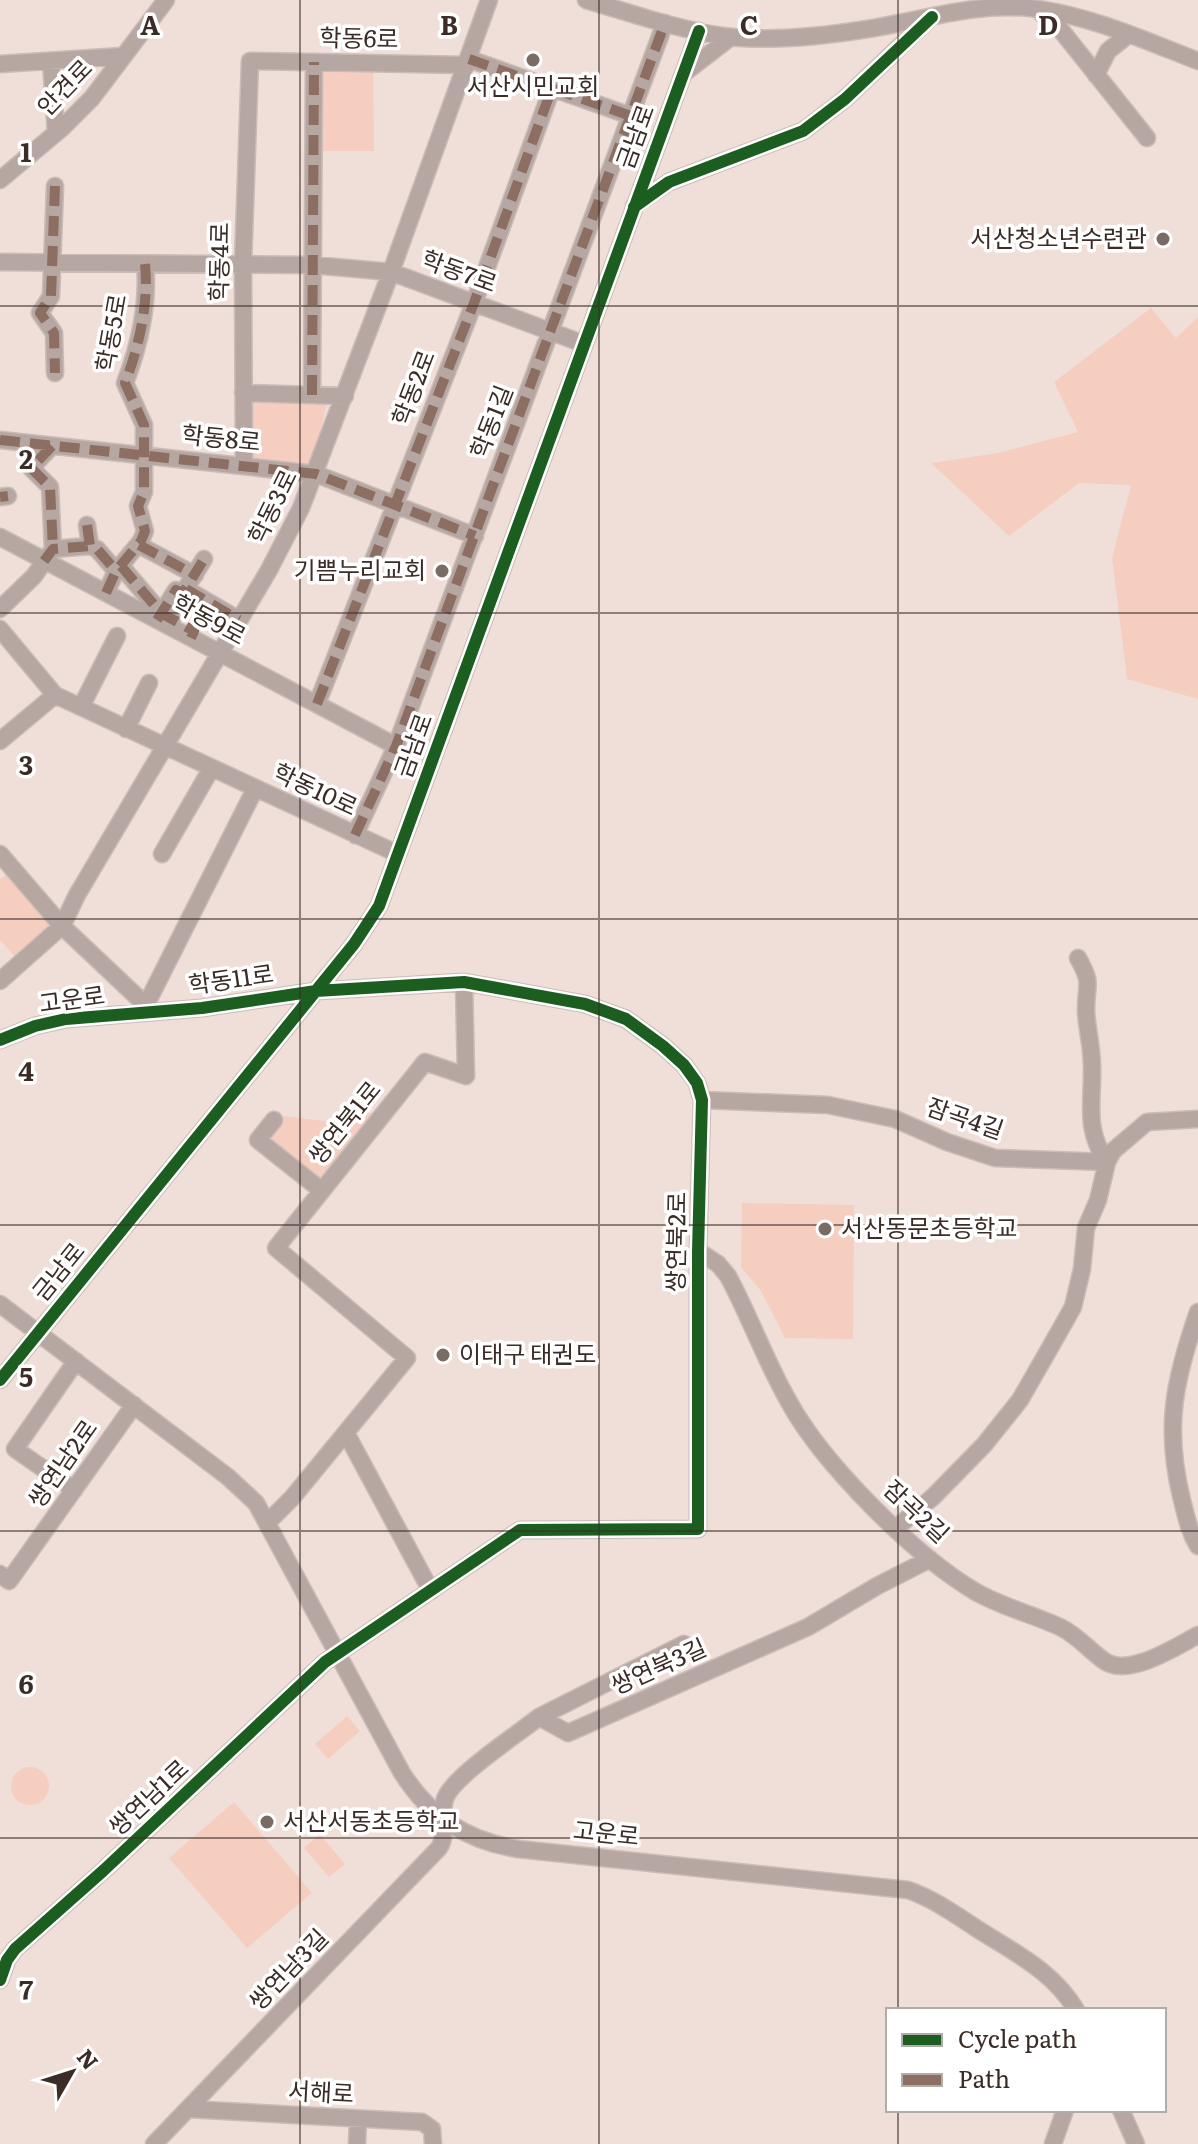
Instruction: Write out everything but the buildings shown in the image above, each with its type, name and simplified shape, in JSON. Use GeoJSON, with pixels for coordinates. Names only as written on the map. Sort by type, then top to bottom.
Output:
{"type":"FeatureCollection","features":[{"type":"Feature","properties":{"kind":"street"},"geometry":{"type":"LineString","coordinates":[[0,64],[123,56],[166,0]]}},
{"type":"Feature","properties":{"kind":"street","name":"학동3로"},"geometry":{"type":"LineString","coordinates":[[0,981],[62,926],[77,895],[281,548],[316,474],[489,0]]}},
{"type":"Feature","properties":{"kind":"street"},"geometry":{"type":"LineString","coordinates":[[586,0],[699,31],[731,37],[775,38],[828,35],[984,9],[1031,8],[1084,19],[1198,61]]}},
{"type":"Feature","properties":{"kind":"street"},"geometry":{"type":"LineString","coordinates":[[1031,8],[1055,24],[1147,138]]}},
{"type":"Feature","properties":{"kind":"street"},"geometry":{"type":"LineString","coordinates":[[634,207],[669,182],[803,131],[845,99],[932,17]]}},
{"type":"Feature","properties":{"kind":"street"},"geometry":{"type":"LineString","coordinates":[[1084,19],[1080,44],[1093,71]]}},
{"type":"Feature","properties":{"kind":"street","name":"학동1길"},"geometry":{"type":"LineString","coordinates":[[355,835],[396,746],[665,23]]}},
{"type":"Feature","properties":{"kind":"street","name":"금남로"},"geometry":{"type":"LineString","coordinates":[[0,1380],[373,917],[699,31]]}},
{"type":"Feature","properties":{"kind":"street"},"geometry":{"type":"LineString","coordinates":[[1093,71],[1108,51],[1129,34]]}},
{"type":"Feature","properties":{"kind":"street"},"geometry":{"type":"LineString","coordinates":[[682,75],[731,37]]}},
{"type":"Feature","properties":{"kind":"street","name":"안견로"},"geometry":{"type":"LineString","coordinates":[[0,180],[92,98],[123,56]]}},
{"type":"Feature","properties":{"kind":"street"},"geometry":{"type":"LineString","coordinates":[[51,61],[56,133]]}},
{"type":"Feature","properties":{"kind":"street","name":"학동6로"},"geometry":{"type":"LineString","coordinates":[[250,61],[468,62],[631,116]]}},
{"type":"Feature","properties":{"kind":"street","name":"학동4로"},"geometry":{"type":"LineString","coordinates":[[244,465],[243,264],[250,61]]}},
{"type":"Feature","properties":{"kind":"street"},"geometry":{"type":"LineString","coordinates":[[312,395],[314,62]]}},
{"type":"Feature","properties":{"kind":"street","name":"학동2로"},"geometry":{"type":"LineString","coordinates":[[317,704],[474,303],[552,88]]}},
{"type":"Feature","properties":{"kind":"street"},"geometry":{"type":"LineString","coordinates":[[55,186],[51,296],[40,313],[54,333],[55,373]]}},
{"type":"Feature","properties":{"kind":"street","name":"학동7로"},"geometry":{"type":"LineString","coordinates":[[0,262],[313,265],[391,272],[584,344]]}},
{"type":"Feature","properties":{"kind":"street","name":"학동5로"},"geometry":{"type":"LineString","coordinates":[[139,545],[145,531],[138,506],[144,492],[144,425],[125,383],[138,352],[145,264]]}},
{"type":"Feature","properties":{"kind":"street"},"geometry":{"type":"LineString","coordinates":[[243,393],[345,396]]}},
{"type":"Feature","properties":{"kind":"street","name":"학동8로"},"geometry":{"type":"LineString","coordinates":[[0,440],[316,474],[475,536]]}},
{"type":"Feature","properties":{"kind":"street"},"geometry":{"type":"LineString","coordinates":[[0,609],[34,576],[49,555],[50,487],[31,468],[52,446]]}},
{"type":"Feature","properties":{"kind":"street"},"geometry":{"type":"LineString","coordinates":[[87,525],[90,546]]}},
{"type":"Feature","properties":{"kind":"street","name":"학동9로"},"geometry":{"type":"LineString","coordinates":[[0,537],[49,555],[106,593],[159,617],[191,638],[396,746]]}},
{"type":"Feature","properties":{"kind":"street"},"geometry":{"type":"LineString","coordinates":[[106,593],[118,569],[139,545],[239,620]]}},
{"type":"Feature","properties":{"kind":"street"},"geometry":{"type":"LineString","coordinates":[[49,555],[90,546],[97,549],[159,617],[176,590],[183,593],[204,559]]}},
{"type":"Feature","properties":{"kind":"street","name":"학동10로"},"geometry":{"type":"LineString","coordinates":[[0,629],[55,695],[398,854]]}},
{"type":"Feature","properties":{"kind":"street"},"geometry":{"type":"LineString","coordinates":[[81,707],[117,636]]}},
{"type":"Feature","properties":{"kind":"street"},"geometry":{"type":"LineString","coordinates":[[126,729],[149,683]]}},
{"type":"Feature","properties":{"kind":"street"},"geometry":{"type":"LineString","coordinates":[[0,741],[55,695]]}},
{"type":"Feature","properties":{"kind":"street"},"geometry":{"type":"LineString","coordinates":[[162,854],[211,769]]}},
{"type":"Feature","properties":{"kind":"street","name":"학동11로"},"geometry":{"type":"LineString","coordinates":[[255,789],[149,1008],[213,1007],[316,991]]}},
{"type":"Feature","properties":{"kind":"street"},"geometry":{"type":"LineString","coordinates":[[0,854],[62,926],[149,1008]]}},
{"type":"Feature","properties":{"kind":"street"},"geometry":{"type":"LineString","coordinates":[[1078,958],[1089,979],[1086,1011],[1093,1064],[1090,1120],[1098,1149],[1107,1162]]}},
{"type":"Feature","properties":{"kind":"street","name":"쌍연북2로"},"geometry":{"type":"LineString","coordinates":[[316,991],[464,982],[585,1004],[617,1015],[656,1041],[684,1065],[697,1083],[702,1100],[698,1251],[698,1529],[520,1530],[431,1591]]}},
{"type":"Feature","properties":{"kind":"street","name":"쌍연북1로"},"geometry":{"type":"LineString","coordinates":[[346,1433],[407,1358],[276,1248],[425,1062],[466,1076],[464,982]]}},
{"type":"Feature","properties":{"kind":"street","name":"고운로"},"geometry":{"type":"LineString","coordinates":[[0,1040],[50,1022],[149,1008]]}},
{"type":"Feature","properties":{"kind":"street","name":"잠곡4길"},"geometry":{"type":"LineString","coordinates":[[702,1100],[828,1105],[895,1119],[947,1142],[995,1158],[1107,1162]]}},
{"type":"Feature","properties":{"kind":"street"},"geometry":{"type":"LineString","coordinates":[[896,1528],[933,1497],[984,1445],[1020,1400],[1073,1307],[1082,1269],[1086,1228],[1113,1151],[1147,1122],[1198,1119]]}},
{"type":"Feature","properties":{"kind":"street"},"geometry":{"type":"LineString","coordinates":[[274,1120],[258,1140],[321,1190]]}},
{"type":"Feature","properties":{"kind":"street","name":"잠곡2길"},"geometry":{"type":"LineString","coordinates":[[698,1251],[718,1264],[728,1276],[790,1403],[805,1425],[850,1482],[930,1559],[976,1592],[1063,1628],[1105,1663],[1120,1668],[1137,1664],[1198,1635]]}},
{"type":"Feature","properties":{"kind":"street","name":"고운로"},"geometry":{"type":"LineString","coordinates":[[0,1304],[134,1405],[256,1503],[402,1773],[419,1798],[444,1821],[475,1838],[518,1849],[908,1890],[935,1902],[1039,1969],[1059,1987],[1075,2008]]}},
{"type":"Feature","properties":{"kind":"street"},"geometry":{"type":"LineString","coordinates":[[1198,1312],[1183,1355],[1172,1416],[1173,1464],[1190,1533],[1198,1546]]}},
{"type":"Feature","properties":{"kind":"street"},"geometry":{"type":"LineString","coordinates":[[74,1490],[15,1449],[76,1361]]}},
{"type":"Feature","properties":{"kind":"street","name":"쌍연남2로"},"geometry":{"type":"LineString","coordinates":[[0,1574],[9,1581],[134,1405]]}},
{"type":"Feature","properties":{"kind":"street"},"geometry":{"type":"LineString","coordinates":[[268,1522],[346,1433],[431,1591]]}},
{"type":"Feature","properties":{"kind":"street","name":"쌍연북3길"},"geometry":{"type":"LineString","coordinates":[[539,1717],[568,1733],[808,1627],[930,1559]]}},
{"type":"Feature","properties":{"kind":"street","name":"쌍연남1로"},"geometry":{"type":"LineString","coordinates":[[0,1980],[7,1960],[15,1949],[337,1653],[431,1591]]}},
{"type":"Feature","properties":{"kind":"street"},"geometry":{"type":"LineString","coordinates":[[444,1821],[444,1801],[455,1784],[539,1717],[684,1644]]}},
{"type":"Feature","properties":{"kind":"street","name":"쌍연남3길"},"geometry":{"type":"LineString","coordinates":[[154,2144],[436,1851],[444,1837],[444,1821]]}},
{"type":"Feature","properties":{"kind":"street","name":"서해로"},"geometry":{"type":"LineString","coordinates":[[188,2109],[425,2122],[432,2130],[433,2144]]}},
{"type":"Feature","properties":{"kind":"street"},"geometry":{"type":"LineString","coordinates":[[1053,2144],[1064,2112]]}},
{"type":"Feature","properties":{"kind":"street"},"geometry":{"type":"LineString","coordinates":[[1122,2112],[1136,2144]]}},
{"type":"Feature","properties":{"kind":"street"},"geometry":{"type":"LineString","coordinates":[[357,2144],[358,2119]]}},
{"type":"Feature","properties":{"kind":"shaded area"},"geometry":{"type":"Polygon","coordinates":[[[321,66],[373,66],[374,151],[321,151],[321,66]]]}},
{"type":"Feature","properties":{"kind":"shaded area"},"geometry":{"type":"Polygon","coordinates":[[[1151,308],[1176,338],[1198,317],[1198,699],[1127,679],[1112,558],[1131,485],[1079,483],[1009,536],[931,463],[998,453],[1078,432],[1054,382],[1151,308]]]}},
{"type":"Feature","properties":{"kind":"shaded area"},"geometry":{"type":"Polygon","coordinates":[[[257,397],[328,397],[315,459],[302,465],[250,458],[251,406],[257,397]]]}},
{"type":"Feature","properties":{"kind":"shaded area"},"geometry":{"type":"Polygon","coordinates":[[[11,870],[59,925],[18,960],[0,940],[0,880],[11,870]]]}},
{"type":"Feature","properties":{"kind":"shaded area"},"geometry":{"type":"Polygon","coordinates":[[[349,1114],[378,1114],[324,1181],[316,1181],[269,1143],[267,1134],[284,1116],[348,1124],[349,1114]]]}},
{"type":"Feature","properties":{"kind":"shaded area"},"geometry":{"type":"Polygon","coordinates":[[[742,1203],[854,1205],[853,1339],[785,1338],[761,1291],[741,1267],[742,1203]]]}},
{"type":"Feature","properties":{"kind":"shaded area"},"geometry":{"type":"Polygon","coordinates":[[[347,1716],[360,1731],[328,1759],[315,1744],[347,1716]]]}},
{"type":"Feature","properties":{"kind":"shaded area"},"geometry":{"type":"Polygon","coordinates":[[[30,1767],[43,1773],[49,1786],[43,1799],[30,1805],[17,1799],[11,1786],[17,1773],[30,1767]]]}},
{"type":"Feature","properties":{"kind":"shaded area"},"geometry":{"type":"Polygon","coordinates":[[[234,1802],[312,1893],[247,1948],[169,1858],[234,1802]]]}},
{"type":"Feature","properties":{"kind":"shaded area"},"geometry":{"type":"Polygon","coordinates":[[[320,1834],[345,1864],[329,1877],[304,1848],[320,1834]]]}},
{"type":"Feature","properties":{"kind":"marked path"},"geometry":{"type":"LineString","coordinates":[[355,835],[396,746],[665,23]]}},
{"type":"Feature","properties":{"kind":"marked path"},"geometry":{"type":"LineString","coordinates":[[469,59],[631,116]]}},
{"type":"Feature","properties":{"kind":"marked path"},"geometry":{"type":"LineString","coordinates":[[312,395],[314,62]]}},
{"type":"Feature","properties":{"kind":"marked path"},"geometry":{"type":"LineString","coordinates":[[317,704],[474,303],[552,88]]}},
{"type":"Feature","properties":{"kind":"marked path"},"geometry":{"type":"LineString","coordinates":[[55,186],[51,296],[40,313],[54,333],[55,373]]}},
{"type":"Feature","properties":{"kind":"marked path"},"geometry":{"type":"LineString","coordinates":[[106,593],[116,571],[141,541],[145,531],[138,506],[144,492],[144,425],[125,383],[142,325],[146,294],[145,264]]}},
{"type":"Feature","properties":{"kind":"marked path"},"geometry":{"type":"LineString","coordinates":[[0,440],[316,474],[475,536]]}},
{"type":"Feature","properties":{"kind":"marked path"},"geometry":{"type":"LineString","coordinates":[[52,446],[31,468],[50,487],[53,549]]}},
{"type":"Feature","properties":{"kind":"marked path"},"geometry":{"type":"LineString","coordinates":[[0,497],[8,496]]}},
{"type":"Feature","properties":{"kind":"marked path"},"geometry":{"type":"LineString","coordinates":[[87,525],[90,546],[97,549],[116,571]]}},
{"type":"Feature","properties":{"kind":"marked path"},"geometry":{"type":"LineString","coordinates":[[139,545],[195,575]]}},
{"type":"Feature","properties":{"kind":"marked path"},"geometry":{"type":"LineString","coordinates":[[44,561],[53,549],[90,546]]}},
{"type":"Feature","properties":{"kind":"marked path"},"geometry":{"type":"LineString","coordinates":[[157,620],[176,590],[183,593],[204,559]]}},
{"type":"Feature","properties":{"kind":"marked path"},"geometry":{"type":"LineString","coordinates":[[121,566],[161,613],[194,631],[191,638]]}},
{"type":"Feature","properties":{"kind":"marked path"},"geometry":{"type":"LineString","coordinates":[[186,589],[239,620]]}},
{"type":"Feature","properties":{"kind":"cycle path"},"geometry":{"type":"LineString","coordinates":[[634,207],[669,182],[803,131],[845,99],[932,17]]}},
{"type":"Feature","properties":{"kind":"cycle path"},"geometry":{"type":"LineString","coordinates":[[0,1380],[354,944],[379,906],[699,31]]}},
{"type":"Feature","properties":{"kind":"cycle path"},"geometry":{"type":"LineString","coordinates":[[0,1040],[35,1026],[66,1019],[202,1008],[316,991],[464,982],[585,1004],[626,1019],[684,1065],[697,1083],[702,1100],[698,1251],[698,1529],[520,1530],[325,1662],[104,1870],[15,1949],[7,1960],[0,1980]]}},
{"type":"Feature","properties":{"kind":"place","name":"서산시민교회"},"geometry":{"type":"Point","coordinates":[533,60]}},
{"type":"Feature","properties":{"kind":"place","name":"서산청소년수련관"},"geometry":{"type":"Point","coordinates":[1163,239]}},
{"type":"Feature","properties":{"kind":"place","name":"기쁨누리교회"},"geometry":{"type":"Point","coordinates":[442,571]}},
{"type":"Feature","properties":{"kind":"place","name":"서산동문초등학교"},"geometry":{"type":"Point","coordinates":[825,1229]}},
{"type":"Feature","properties":{"kind":"place","name":"이태구 태권도"},"geometry":{"type":"Point","coordinates":[443,1355]}},
{"type":"Feature","properties":{"kind":"place","name":"서산서동초등학교"},"geometry":{"type":"Point","coordinates":[267,1822]}}]}
